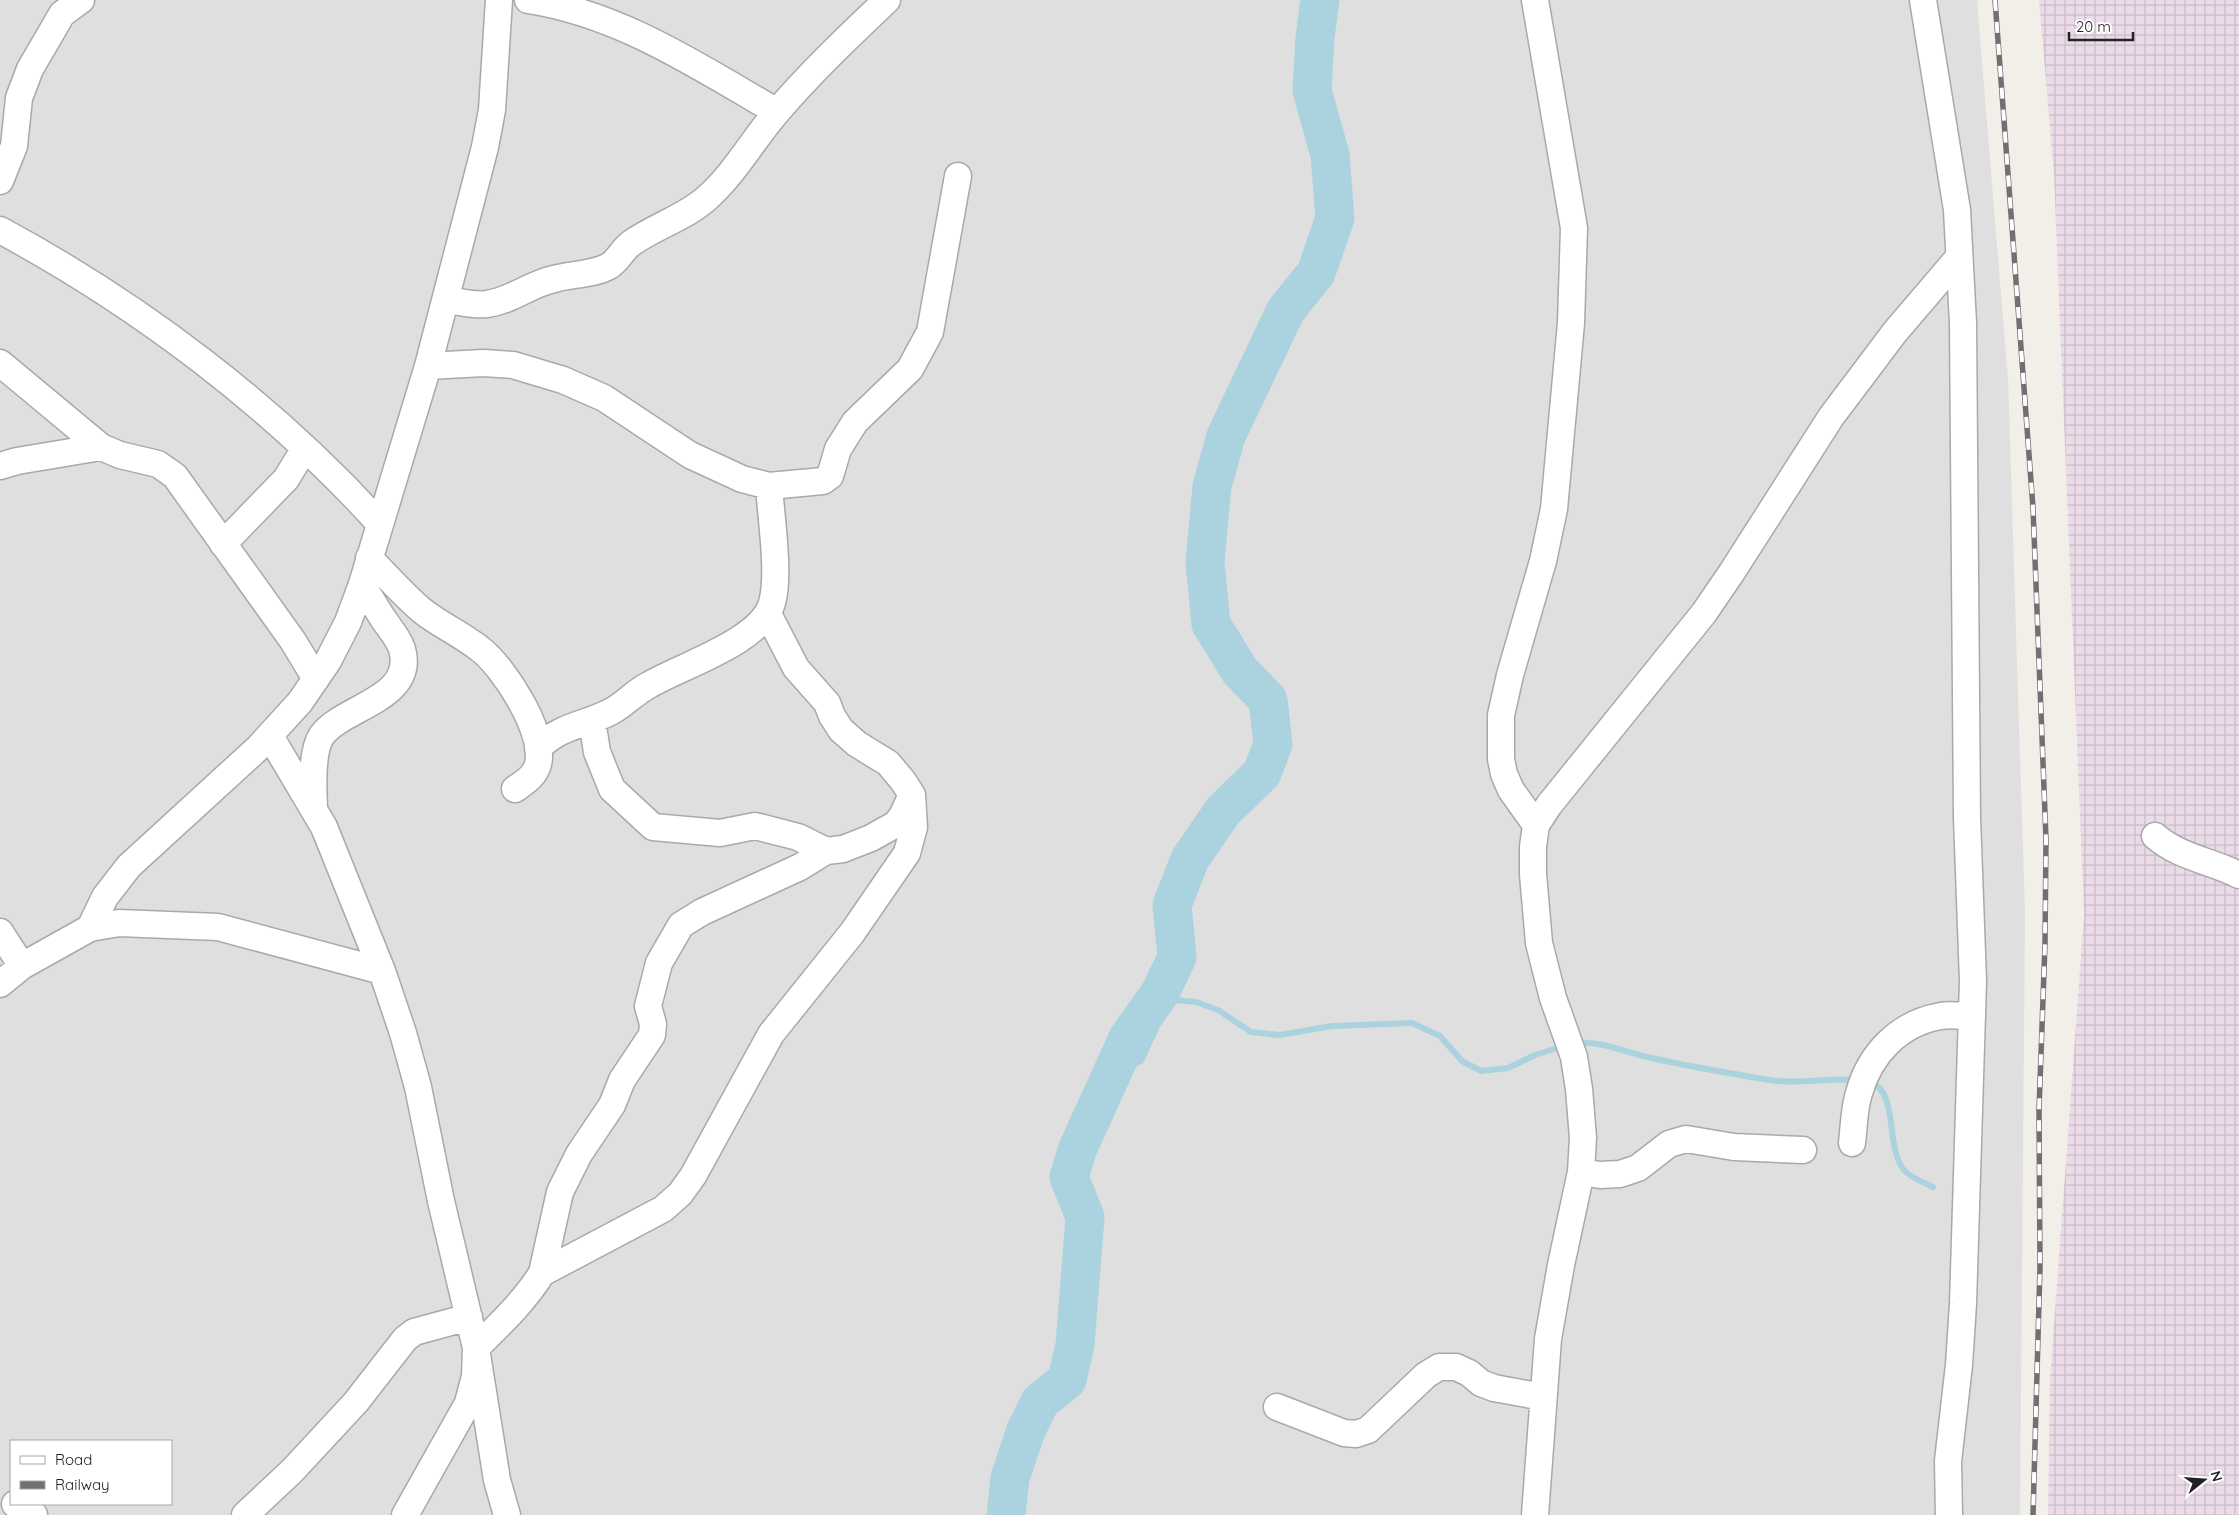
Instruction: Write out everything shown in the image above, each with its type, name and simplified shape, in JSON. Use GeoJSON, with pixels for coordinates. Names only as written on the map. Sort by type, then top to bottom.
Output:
{"type":"FeatureCollection","features":[{"type":"Feature","properties":{"kind":"street"},"geometry":{"type":"LineString","coordinates":[[0,181],[14,146],[20,98],[30,69],[62,14],[81,0]]}},
{"type":"Feature","properties":{"kind":"street"},"geometry":{"type":"LineString","coordinates":[[90,928],[106,896],[129,866],[270,736],[300,702],[328,661],[348,622],[362,584],[428,366],[485,147],[492,110],[500,0]]}},
{"type":"Feature","properties":{"kind":"street"},"geometry":{"type":"LineString","coordinates":[[528,0],[554,4],[604,20],[656,42],[777,112]]}},
{"type":"Feature","properties":{"kind":"street"},"geometry":{"type":"LineString","coordinates":[[446,300],[485,305],[505,300],[553,279],[608,266],[628,245],[706,200],[730,176],[755,138],[777,112],[843,42],[888,0]]}},
{"type":"Feature","properties":{"kind":"street"},"geometry":{"type":"LineString","coordinates":[[1534,0],[1574,228],[1572,323],[1554,509],[1543,561],[1510,675],[1501,716],[1500,759],[1504,774],[1511,790],[1536,824]]}},
{"type":"Feature","properties":{"kind":"street"},"geometry":{"type":"LineString","coordinates":[[1923,0],[1957,210],[1963,323],[1967,818],[1972,1017],[1959,1365],[1948,1461],[1949,1515]]}},
{"type":"Feature","properties":{"kind":"street"},"geometry":{"type":"LineString","coordinates":[[428,366],[484,363],[513,365],[563,380],[604,398],[690,455],[742,479],[769,486],[823,482],[830,476],[838,449],[855,422],[910,369],[930,332],[958,176]]}},
{"type":"Feature","properties":{"kind":"street"},"geometry":{"type":"LineString","coordinates":[[0,230],[56,260],[152,325],[222,378],[305,448],[346,487],[379,523]]}},
{"type":"Feature","properties":{"kind":"street"},"geometry":{"type":"LineString","coordinates":[[1535,1515],[1548,1339],[1561,1265],[1581,1172],[1583,1138],[1574,1057],[1553,998],[1538,944],[1533,874],[1533,847],[1536,824],[1549,805],[1704,613],[1831,417],[1895,332],[1959,258]]}},
{"type":"Feature","properties":{"kind":"street"},"geometry":{"type":"LineString","coordinates":[[0,364],[101,447],[120,455],[158,464],[175,476],[293,641],[316,679]]}},
{"type":"Feature","properties":{"kind":"street"},"geometry":{"type":"LineString","coordinates":[[0,466],[17,461],[101,447]]}},
{"type":"Feature","properties":{"kind":"street"},"geometry":{"type":"LineString","coordinates":[[222,544],[286,479],[305,448]]}},
{"type":"Feature","properties":{"kind":"street"},"geometry":{"type":"LineString","coordinates":[[538,748],[550,736],[572,725],[592,720],[613,711],[642,688],[728,647],[755,627],[768,614],[776,588],[769,486]]}},
{"type":"Feature","properties":{"kind":"street"},"geometry":{"type":"LineString","coordinates":[[369,558],[421,610],[482,650],[506,677],[526,708],[538,748],[538,764],[532,777],[515,788]]}},
{"type":"Feature","properties":{"kind":"street"},"geometry":{"type":"LineString","coordinates":[[314,807],[313,774],[317,750],[322,736],[332,727],[384,694],[398,682],[403,672],[404,660],[401,647],[362,584]]}},
{"type":"Feature","properties":{"kind":"street"},"geometry":{"type":"LineString","coordinates":[[542,1274],[663,1208],[680,1194],[693,1176],[771,1034],[852,933],[907,853],[914,827],[912,796],[888,763],[857,744],[841,730],[832,716],[827,703],[796,668],[768,614]]}},
{"type":"Feature","properties":{"kind":"street"},"geometry":{"type":"LineString","coordinates":[[592,720],[597,752],[612,789],[653,827],[720,833],[755,826],[798,837],[826,851]]}},
{"type":"Feature","properties":{"kind":"street"},"geometry":{"type":"LineString","coordinates":[[270,736],[314,807],[340,864],[382,971],[403,1033],[418,1087],[441,1201],[476,1348],[497,1480],[507,1515]]}},
{"type":"Feature","properties":{"kind":"street"},"geometry":{"type":"LineString","coordinates":[[405,1515],[468,1403],[475,1376],[476,1348],[510,1316],[542,1274],[560,1192],[579,1154],[612,1105],[622,1080],[652,1035],[653,1024],[648,1006],[659,963],[680,926],[702,912],[800,867],[826,851],[871,838],[896,824],[912,796]]}},
{"type":"Feature","properties":{"kind":"street"},"geometry":{"type":"LineString","coordinates":[[2155,836],[2167,846],[2239,875]]}},
{"type":"Feature","properties":{"kind":"street"},"geometry":{"type":"LineString","coordinates":[[0,984],[22,966],[90,928],[119,923],[218,927],[382,971]]}},
{"type":"Feature","properties":{"kind":"street"},"geometry":{"type":"LineString","coordinates":[[0,932],[22,966]]}},
{"type":"Feature","properties":{"kind":"street"},"geometry":{"type":"LineString","coordinates":[[1852,1142],[1859,1093],[1878,1052],[1892,1037],[1922,1021],[1942,1015],[1972,1017]]}},
{"type":"Feature","properties":{"kind":"street"},"geometry":{"type":"LineString","coordinates":[[1581,1172],[1600,1176],[1620,1174],[1638,1168],[1669,1144],[1686,1138],[1734,1147],[1803,1150]]}},
{"type":"Feature","properties":{"kind":"street"},"geometry":{"type":"LineString","coordinates":[[244,1515],[299,1464],[356,1402],[405,1339],[414,1332],[469,1317]]}},
{"type":"Feature","properties":{"kind":"street"},"geometry":{"type":"LineString","coordinates":[[1277,1407],[1344,1433],[1356,1434],[1368,1430],[1426,1375],[1439,1367],[1456,1367],[1469,1373],[1481,1383],[1494,1388],[1543,1397]]}},
{"type":"Feature","properties":{"kind":"street"},"geometry":{"type":"LineString","coordinates":[[17,1505],[34,1515]]}},
{"type":"Feature","properties":{"kind":"shaded area"},"geometry":{"type":"Polygon","coordinates":[[[0,0],[1977,0],[2008,380],[2025,913],[2020,1515],[0,1515],[0,0]]]}},
{"type":"Feature","properties":{"kind":"shaded area"},"geometry":{"type":"Polygon","coordinates":[[[2039,0],[2239,0],[2239,1515],[2048,1515],[2050,1381],[2084,915],[2054,175],[2039,0]]]}},
{"type":"Feature","properties":{"kind":"waterway"},"geometry":{"type":"LineString","coordinates":[[1006,1515],[1010,1478],[1026,1430],[1040,1402],[1067,1380],[1075,1345],[1085,1217],[1069,1177],[1078,1148],[1128,1038],[1160,993],[1177,957],[1172,905],[1190,859],[1223,811],[1262,773],[1273,744],[1268,700],[1240,671],[1211,624],[1205,562],[1212,486],[1226,436],[1286,310],[1316,273],[1335,218],[1330,155],[1312,90],[1315,37],[1320,0]]}},
{"type":"Feature","properties":{"kind":"waterway"},"geometry":{"type":"LineString","coordinates":[[1113,1071],[1141,1061],[1158,1024],[1175,1000],[1196,1002],[1218,1010],[1251,1032],[1280,1035],[1332,1026],[1412,1023],[1440,1036],[1462,1061],[1481,1071],[1508,1068],[1535,1055],[1561,1047]]}},
{"type":"Feature","properties":{"kind":"waterway"},"geometry":{"type":"LineString","coordinates":[[1576,1043],[1602,1045],[1674,1063],[1770,1080],[1792,1082],[1835,1079],[1857,1080]]}},
{"type":"Feature","properties":{"kind":"waterway"},"geometry":{"type":"LineString","coordinates":[[1869,1082],[1879,1087],[1885,1096],[1895,1149],[1905,1171],[1933,1187]]}},
{"type":"Feature","properties":{"kind":"railway"},"geometry":{"type":"LineString","coordinates":[[1995,0],[2033,508],[2046,839],[2045,944],[2039,1110],[2040,1267],[2033,1515]]}}]}
